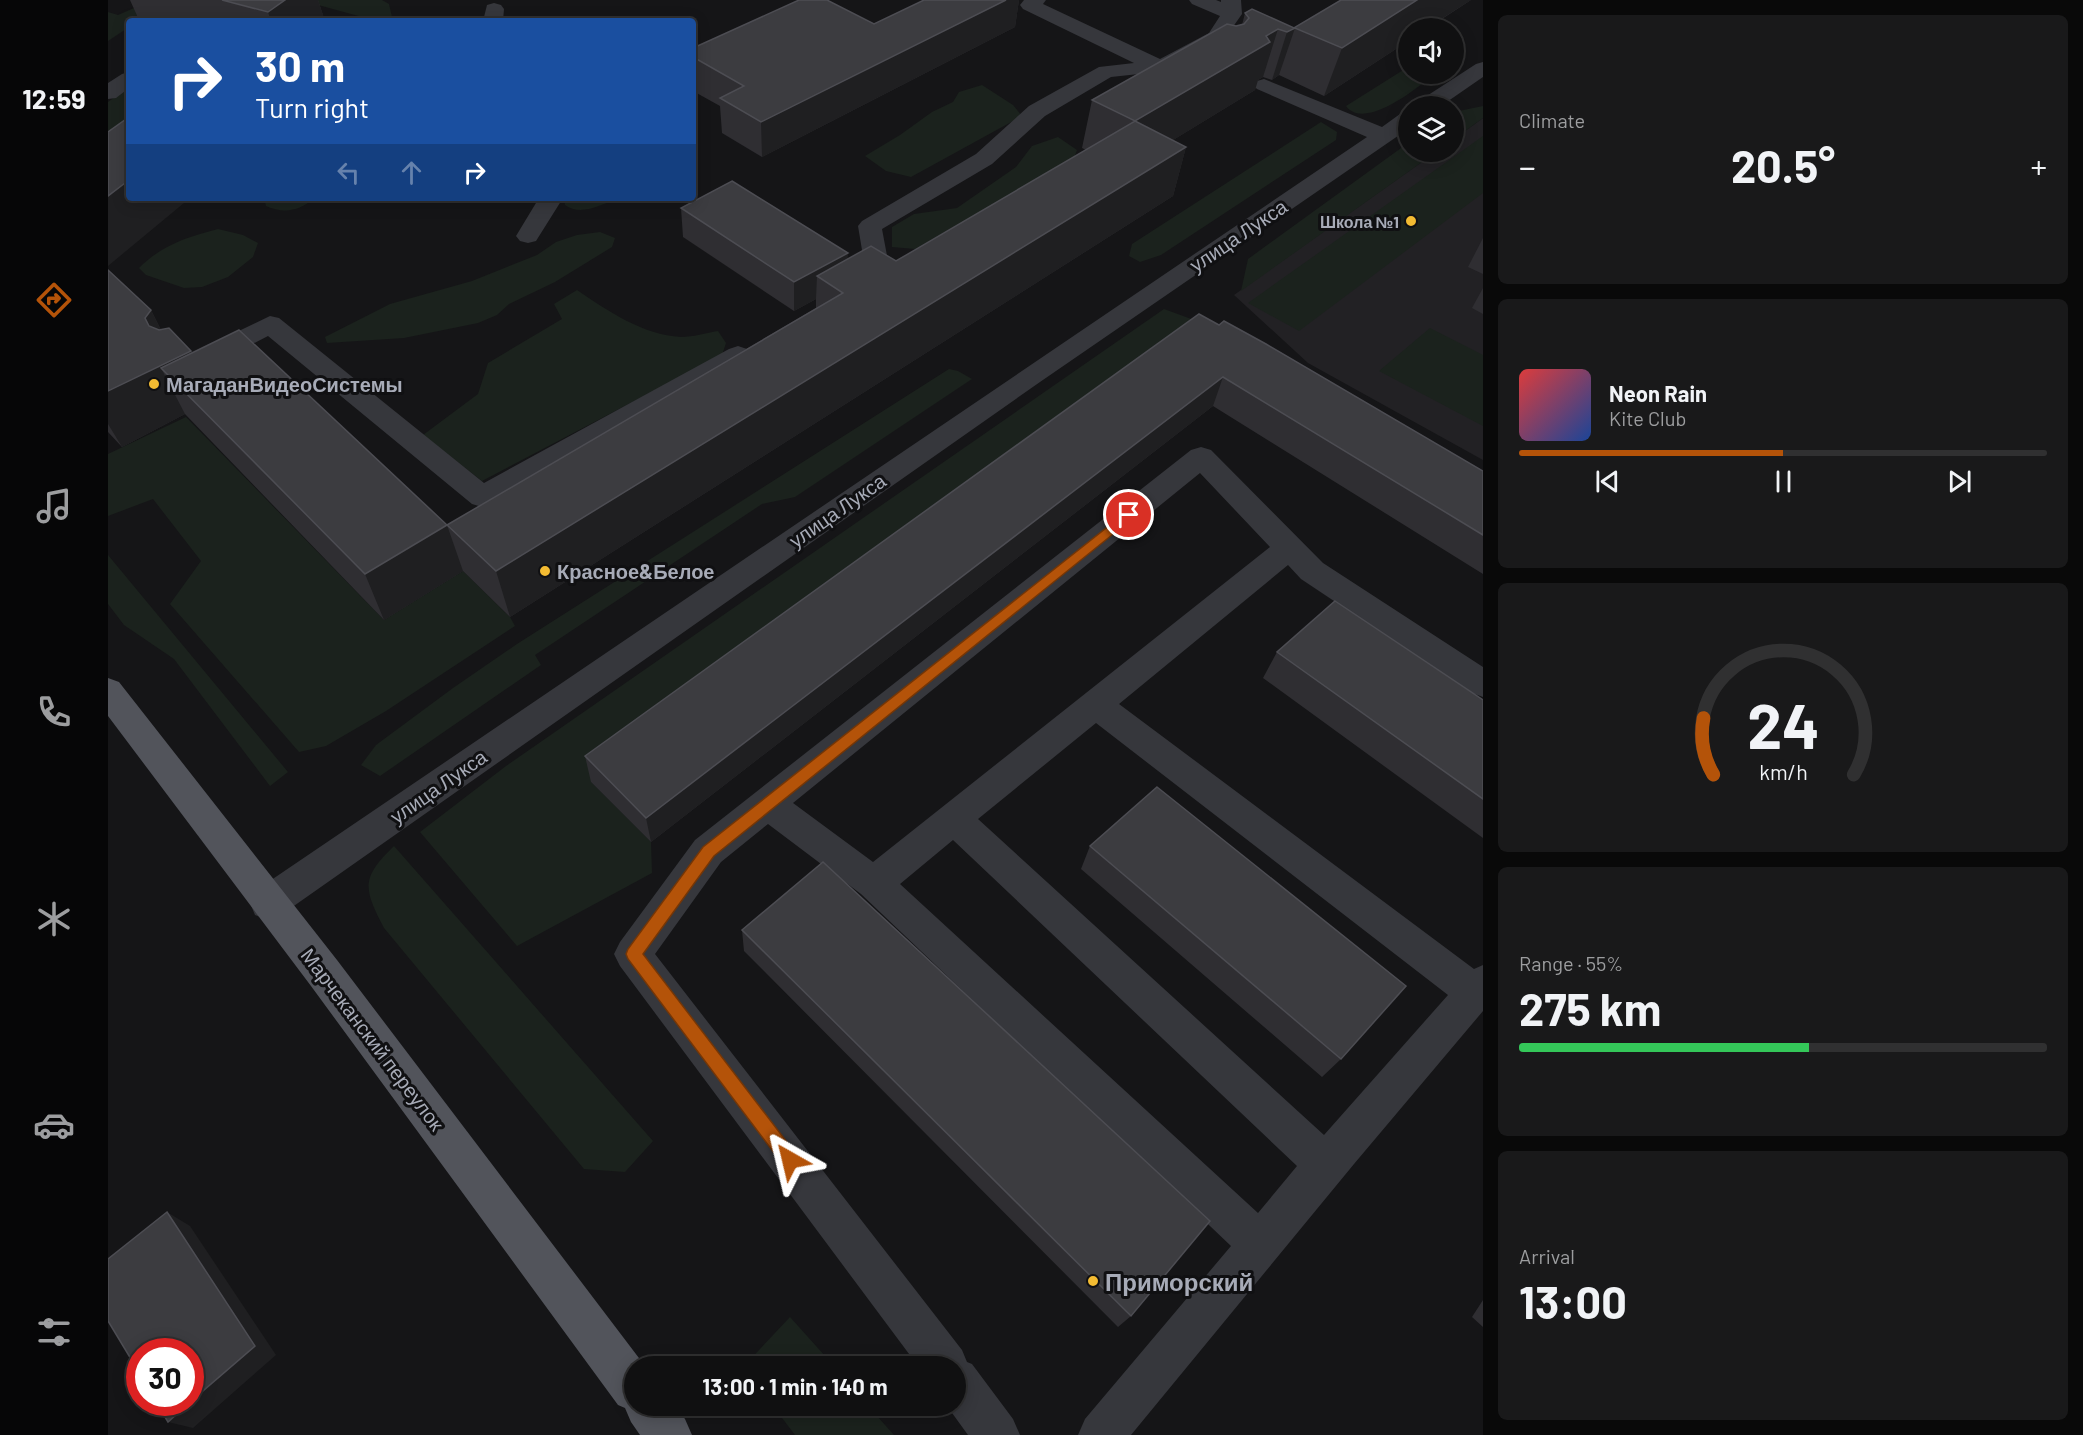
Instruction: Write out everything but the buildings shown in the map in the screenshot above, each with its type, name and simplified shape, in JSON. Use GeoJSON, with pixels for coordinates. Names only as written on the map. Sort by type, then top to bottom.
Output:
{"type":"FeatureCollection","features":[{"type":"Feature","properties":{"kind":"main road","name":"Марчеканский переулок"},"geometry":{"type":"LineString","coordinates":[[108,691],[268,903],[324,973],[624,1376]]}},
{"type":"Feature","properties":{"kind":"main road"},"geometry":{"type":"LineString","coordinates":[[655,1416],[669,1435]]}},
{"type":"Feature","properties":{"kind":"street"},"geometry":{"type":"LineString","coordinates":[[1036,0],[1030,5],[1160,67]]}},
{"type":"Feature","properties":{"kind":"street"},"geometry":{"type":"LineString","coordinates":[[848,294],[879,277],[870,226],[984,159],[1036,111],[1106,71],[1160,67],[1216,37],[1231,7],[1199,0]]}},
{"type":"Feature","properties":{"kind":"street"},"geometry":{"type":"LineString","coordinates":[[1191,51],[1213,61]]}},
{"type":"Feature","properties":{"kind":"street"},"geometry":{"type":"LineString","coordinates":[[1442,96],[1483,68]]}},
{"type":"Feature","properties":{"kind":"street"},"geometry":{"type":"LineString","coordinates":[[108,93],[126,80]]}},
{"type":"Feature","properties":{"kind":"street"},"geometry":{"type":"LineString","coordinates":[[1264,85],[1397,128]]}},
{"type":"Feature","properties":{"kind":"street","name":"улица Лукса"},"geometry":{"type":"LineString","coordinates":[[268,903],[1001,397],[1397,128]]}},
{"type":"Feature","properties":{"kind":"street"},"geometry":{"type":"LineString","coordinates":[[528,236],[549,201]]}},
{"type":"Feature","properties":{"kind":"street"},"geometry":{"type":"LineString","coordinates":[[185,368],[270,324],[482,497],[757,345]]}},
{"type":"Feature","properties":{"kind":"street"},"geometry":{"type":"LineString","coordinates":[[938,1356],[633,954],[708,851],[1201,457],[1312,571],[1483,684]]}},
{"type":"Feature","properties":{"kind":"street"},"geometry":{"type":"LineString","coordinates":[[874,883],[1289,548]]}},
{"type":"Feature","properties":{"kind":"street"},"geometry":{"type":"LineString","coordinates":[[1096,705],[1479,987],[1101,1435]]}},
{"type":"Feature","properties":{"kind":"street"},"geometry":{"type":"LineString","coordinates":[[768,804],[874,883],[1260,1244]]}},
{"type":"Feature","properties":{"kind":"street"},"geometry":{"type":"LineString","coordinates":[[954,820],[1326,1166]]}},
{"type":"Feature","properties":{"kind":"street"},"geometry":{"type":"LineString","coordinates":[[966,1393],[998,1435]]}},
{"type":"Feature","properties":{"kind":"shaded area"},"geometry":{"type":"Polygon","coordinates":[[[216,0],[195,18],[126,18],[126,29],[108,41],[108,12],[118,15],[134,8],[216,0]]]}},
{"type":"Feature","properties":{"kind":"shaded area"},"geometry":{"type":"Polygon","coordinates":[[[300,0],[382,0],[389,4],[392,17],[366,18],[300,0]]]}},
{"type":"Feature","properties":{"kind":"shaded area"},"geometry":{"type":"Polygon","coordinates":[[[1398,73],[1398,84],[1421,84],[1405,96],[1398,96],[1398,101],[1378,111],[1365,114],[1354,112],[1346,106],[1398,73]]]}},
{"type":"Feature","properties":{"kind":"shaded area"},"geometry":{"type":"Polygon","coordinates":[[[982,85],[1013,105],[1022,116],[911,177],[886,171],[865,156],[932,112],[953,102],[959,92],[982,85]]]}},
{"type":"Feature","properties":{"kind":"shaded area"},"geometry":{"type":"Polygon","coordinates":[[[126,89],[126,168],[108,181],[108,102],[126,89]]]}},
{"type":"Feature","properties":{"kind":"shaded area"},"geometry":{"type":"Polygon","coordinates":[[[1483,106],[1483,118],[1464,132],[1464,110],[1483,106]]]}},
{"type":"Feature","properties":{"kind":"shaded area","name":"Школа №1"},"geometry":{"type":"Polygon","coordinates":[[[1483,118],[1483,460],[1308,363],[1234,295],[1422,162],[1464,162],[1464,132],[1483,118]]]}},
{"type":"Feature","properties":{"kind":"shaded area"},"geometry":{"type":"Polygon","coordinates":[[[1321,122],[1337,132],[1336,140],[1161,255],[1140,262],[1129,256],[1132,244],[1321,122]]]}},
{"type":"Feature","properties":{"kind":"shaded area"},"geometry":{"type":"Polygon","coordinates":[[[1483,136],[1483,193],[1299,331],[1248,303],[1446,162],[1464,162],[1464,150],[1483,136]]]}},
{"type":"Feature","properties":{"kind":"shaded area"},"geometry":{"type":"Polygon","coordinates":[[[1058,137],[1077,150],[1072,164],[1015,192],[915,249],[892,247],[892,227],[914,214],[957,208],[1016,167],[1032,146],[1058,137]]]}},
{"type":"Feature","properties":{"kind":"shaded area"},"geometry":{"type":"Polygon","coordinates":[[[1398,150],[1398,162],[1422,162],[1241,291],[1248,259],[1398,150]]]}},
{"type":"Feature","properties":{"kind":"shaded area"},"geometry":{"type":"Polygon","coordinates":[[[265,201],[310,201],[292,210],[279,210],[266,206],[265,201]]]}},
{"type":"Feature","properties":{"kind":"shaded area"},"geometry":{"type":"Polygon","coordinates":[[[564,201],[611,201],[585,210],[565,205],[564,201]]]}},
{"type":"Feature","properties":{"kind":"shaded area"},"geometry":{"type":"Polygon","coordinates":[[[218,229],[243,235],[258,243],[253,257],[228,277],[202,287],[184,288],[146,275],[139,268],[157,253],[175,243],[218,229]]]}},
{"type":"Feature","properties":{"kind":"shaded area"},"geometry":{"type":"Polygon","coordinates":[[[600,232],[615,238],[612,247],[555,282],[509,304],[497,315],[478,323],[404,338],[327,343],[325,337],[390,304],[472,281],[537,255],[556,242],[577,235],[600,232]]]}},
{"type":"Feature","properties":{"kind":"shaded area"},"geometry":{"type":"Polygon","coordinates":[[[577,290],[626,321],[653,332],[681,337],[718,331],[726,343],[722,355],[482,481],[423,435],[478,394],[488,363],[562,319],[554,304],[577,290]]]}},
{"type":"Feature","properties":{"kind":"shaded area"},"geometry":{"type":"Polygon","coordinates":[[[1164,309],[1205,324],[1255,373],[591,782],[651,842],[652,873],[517,946],[420,832],[506,766],[1164,309]]]}},
{"type":"Feature","properties":{"kind":"shaded area"},"geometry":{"type":"Polygon","coordinates":[[[1430,328],[1483,355],[1483,426],[1379,371],[1430,328]]]}},
{"type":"Feature","properties":{"kind":"shaded area"},"geometry":{"type":"Polygon","coordinates":[[[949,369],[972,379],[795,497],[762,504],[535,655],[541,665],[380,776],[361,765],[376,745],[517,644],[949,369]]]}},
{"type":"Feature","properties":{"kind":"shaded area"},"geometry":{"type":"Polygon","coordinates":[[[186,417],[384,620],[463,571],[510,617],[515,626],[386,711],[326,746],[299,752],[170,604],[201,561],[153,499],[108,516],[108,454],[186,417]]]}},
{"type":"Feature","properties":{"kind":"shaded area"},"geometry":{"type":"Polygon","coordinates":[[[108,555],[288,772],[270,786],[174,659],[124,625],[108,604],[108,555]]]}},
{"type":"Feature","properties":{"kind":"shaded area"},"geometry":{"type":"Polygon","coordinates":[[[394,846],[653,1141],[625,1172],[584,1169],[384,928],[372,903],[369,884],[376,867],[394,846]]]}},
{"type":"Feature","properties":{"kind":"shaded area"},"geometry":{"type":"Polygon","coordinates":[[[790,1317],[825,1356],[753,1356],[790,1317]]]}},
{"type":"Feature","properties":{"kind":"shaded area"},"geometry":{"type":"Polygon","coordinates":[[[781,1416],[877,1416],[894,1435],[795,1435],[781,1416]]]}},
{"type":"Feature","properties":{"kind":"place","name":"Школа №1"},"geometry":{"type":"Point","coordinates":[1411,221]}},
{"type":"Feature","properties":{"kind":"place","name":"МагаданВидеоСистемы"},"geometry":{"type":"Point","coordinates":[154,384]}},
{"type":"Feature","properties":{"kind":"place","name":"Красное&Белое"},"geometry":{"type":"Point","coordinates":[545,571]}},
{"type":"Feature","properties":{"kind":"place","name":"Приморский"},"geometry":{"type":"Point","coordinates":[1093,1281]}},
{"type":"Feature","properties":{"kind":"route"},"geometry":{"type":"LineString","coordinates":[[790,1160],[633,954],[708,851],[1129,515]]}}]}
